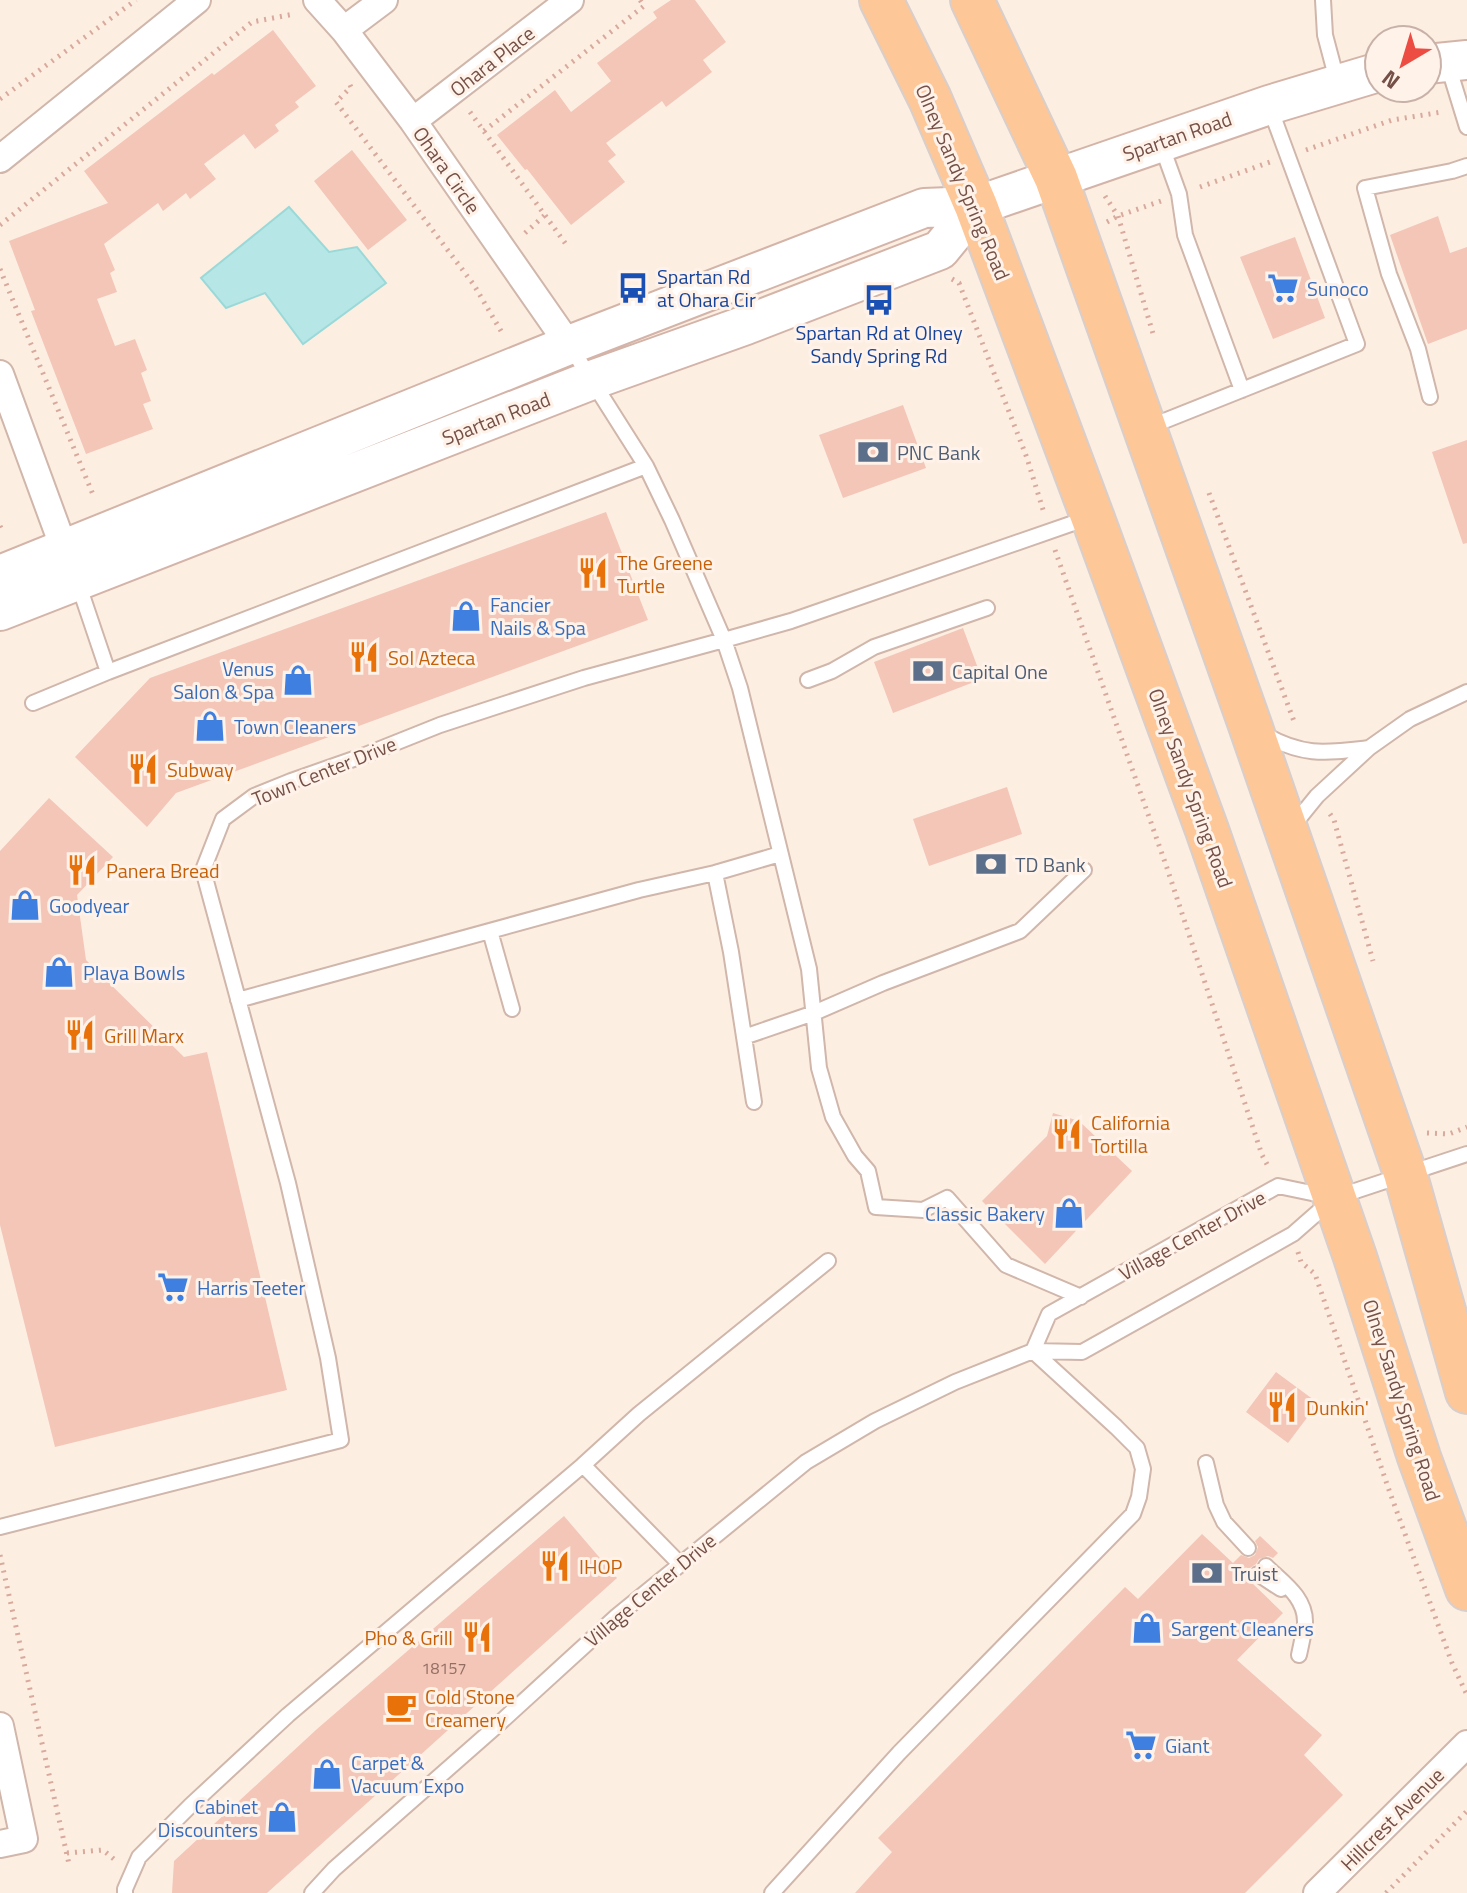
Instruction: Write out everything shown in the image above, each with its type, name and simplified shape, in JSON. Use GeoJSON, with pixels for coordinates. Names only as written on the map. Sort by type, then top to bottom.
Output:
{"type":"FeatureCollection","features":[{"type":"Feature","properties":{"kind":"main road","name":"Olney Sandy Spring Road"},"geometry":{"type":"LineString","coordinates":[[881,0],[930,99],[976,206],[1092,516],[1207,830],[1334,1198],[1419,1457],[1467,1589]]}},
{"type":"Feature","properties":{"kind":"main road"},"geometry":{"type":"LineString","coordinates":[[972,0],[1056,178],[1405,1173],[1467,1392]]}},
{"type":"Feature","properties":{"kind":"street"},"geometry":{"type":"LineString","coordinates":[[0,159],[197,0]]}},
{"type":"Feature","properties":{"kind":"street","name":"Ohara Circle"},"geometry":{"type":"LineString","coordinates":[[317,0],[344,30],[413,121],[569,345]]}},
{"type":"Feature","properties":{"kind":"street"},"geometry":{"type":"LineString","coordinates":[[344,30],[384,0]]}},
{"type":"Feature","properties":{"kind":"street","name":"Ohara Place"},"geometry":{"type":"LineString","coordinates":[[413,121],[570,0]]}},
{"type":"Feature","properties":{"kind":"street","name":"Spartan Road"},"geometry":{"type":"LineString","coordinates":[[0,611],[71,566],[569,345],[924,208],[976,206],[1269,105],[1363,77]]}},
{"type":"Feature","properties":{"kind":"street","name":"Spartan Road"},"geometry":{"type":"LineString","coordinates":[[0,575],[71,566],[746,325],[940,250],[976,206]]}},
{"type":"Feature","properties":{"kind":"street"},"geometry":{"type":"LineString","coordinates":[[0,374],[71,566]]}},
{"type":"Feature","properties":{"kind":"street"},"geometry":{"type":"LineString","coordinates":[[0,1726],[12,1842]]}},
{"type":"Feature","properties":{"kind":"street","name":"Hillcrest Avenue"},"geometry":{"type":"LineString","coordinates":[[1317,1893],[1467,1744]]}},
{"type":"Feature","properties":{"kind":"lane"},"geometry":{"type":"LineString","coordinates":[[1323,0],[1325,35],[1338,84]]}},
{"type":"Feature","properties":{"kind":"lane"},"geometry":{"type":"LineString","coordinates":[[1447,62],[1467,127]]}},
{"type":"Feature","properties":{"kind":"lane"},"geometry":{"type":"LineString","coordinates":[[1145,429],[1357,344],[1269,105]]}},
{"type":"Feature","properties":{"kind":"lane"},"geometry":{"type":"LineString","coordinates":[[1160,142],[1179,194],[1185,235],[1242,390]]}},
{"type":"Feature","properties":{"kind":"lane"},"geometry":{"type":"LineString","coordinates":[[1430,397],[1418,349],[1389,274],[1365,188],[1467,166]]}},
{"type":"Feature","properties":{"kind":"lane"},"geometry":{"type":"LineString","coordinates":[[569,345],[646,466],[724,640],[740,688],[809,969],[819,1068],[833,1117],[855,1156],[868,1171],[876,1207],[923,1210],[947,1198],[1006,1265],[1081,1297]]}},
{"type":"Feature","properties":{"kind":"lane"},"geometry":{"type":"LineString","coordinates":[[33,703],[646,466]]}},
{"type":"Feature","properties":{"kind":"lane","name":"Town Center Drive"},"geometry":{"type":"LineString","coordinates":[[0,1527],[341,1440],[328,1358],[288,1183],[203,870],[223,819],[254,796],[440,725],[584,678],[791,621],[1092,516]]}},
{"type":"Feature","properties":{"kind":"lane"},"geometry":{"type":"LineString","coordinates":[[71,566],[108,672]]}},
{"type":"Feature","properties":{"kind":"lane"},"geometry":{"type":"LineString","coordinates":[[808,680],[832,671],[874,647],[987,608]]}},
{"type":"Feature","properties":{"kind":"lane"},"geometry":{"type":"LineString","coordinates":[[1286,834],[1317,796],[1369,748],[1410,719],[1467,692]]}},
{"type":"Feature","properties":{"kind":"lane"},"geometry":{"type":"LineString","coordinates":[[1250,725],[1281,745],[1321,754],[1369,748]]}},
{"type":"Feature","properties":{"kind":"lane"},"geometry":{"type":"LineString","coordinates":[[238,1000],[780,854]]}},
{"type":"Feature","properties":{"kind":"lane"},"geometry":{"type":"LineString","coordinates":[[744,1037],[814,1013],[1020,931],[1084,870]]}},
{"type":"Feature","properties":{"kind":"lane"},"geometry":{"type":"LineString","coordinates":[[715,873],[731,952],[754,1102]]}},
{"type":"Feature","properties":{"kind":"lane"},"geometry":{"type":"LineString","coordinates":[[490,931],[512,1009]]}},
{"type":"Feature","properties":{"kind":"lane","name":"Village Center Drive"},"geometry":{"type":"LineString","coordinates":[[312,1893],[344,1859],[617,1616],[806,1462],[888,1415],[955,1382],[1033,1351],[1082,1352],[1293,1234],[1334,1198],[1467,1154]]}},
{"type":"Feature","properties":{"kind":"lane","name":"Village Center Drive"},"geometry":{"type":"LineString","coordinates":[[1033,1351],[1049,1314],[1278,1186],[1334,1198]]}},
{"type":"Feature","properties":{"kind":"lane"},"geometry":{"type":"LineString","coordinates":[[125,1893],[139,1857],[288,1715],[670,1388],[828,1261]]}},
{"type":"Feature","properties":{"kind":"lane"},"geometry":{"type":"LineString","coordinates":[[772,1893],[899,1753],[1133,1514],[1143,1469],[1137,1448],[1033,1351]]}},
{"type":"Feature","properties":{"kind":"lane"},"geometry":{"type":"LineString","coordinates":[[1206,1463],[1216,1505],[1244,1552]]}},
{"type":"Feature","properties":{"kind":"lane"},"geometry":{"type":"LineString","coordinates":[[583,1465],[680,1564]]}},
{"type":"Feature","properties":{"kind":"lane"},"geometry":{"type":"LineString","coordinates":[[1262,1570],[1294,1592],[1301,1602],[1305,1621],[1299,1655]]}},
{"type":"Feature","properties":{"kind":"path"},"geometry":{"type":"LineString","coordinates":[[0,99],[136,0]]}},
{"type":"Feature","properties":{"kind":"path"},"geometry":{"type":"LineString","coordinates":[[484,131],[644,6],[640,0]]}},
{"type":"Feature","properties":{"kind":"path"},"geometry":{"type":"LineString","coordinates":[[0,225],[252,22],[293,14],[303,26]]}},
{"type":"Feature","properties":{"kind":"path"},"geometry":{"type":"LineString","coordinates":[[342,75],[351,87],[336,102],[474,285],[501,331]]}},
{"type":"Feature","properties":{"kind":"path"},"geometry":{"type":"LineString","coordinates":[[469,111],[568,247]]}},
{"type":"Feature","properties":{"kind":"path"},"geometry":{"type":"LineString","coordinates":[[1077,238],[1118,216]]}},
{"type":"Feature","properties":{"kind":"path"},"geometry":{"type":"LineString","coordinates":[[0,269],[94,497]]}},
{"type":"Feature","properties":{"kind":"path"},"geometry":{"type":"LineString","coordinates":[[950,278],[959,283],[965,297],[1027,458],[1066,585],[1167,868],[1262,1155],[1278,1186]]}},
{"type":"Feature","properties":{"kind":"path"},"geometry":{"type":"LineString","coordinates":[[1426,1133],[1449,1134],[1467,1127]]}},
{"type":"Feature","properties":{"kind":"path"},"geometry":{"type":"LineString","coordinates":[[1293,1234],[1301,1262],[1315,1274],[1389,1490],[1452,1663],[1467,1695]]}},
{"type":"Feature","properties":{"kind":"path"},"geometry":{"type":"LineString","coordinates":[[0,1555],[69,1864]]}},
{"type":"Feature","properties":{"kind":"path"},"geometry":{"type":"LineString","coordinates":[[1386,1893],[1467,1811]]}},
{"type":"Feature","properties":{"kind":"path"},"geometry":{"type":"LineString","coordinates":[[67,1853],[103,1850]]}},
{"type":"Feature","properties":{"kind":"water"},"geometry":{"type":"Polygon","coordinates":[[[289,207],[329,252],[357,247],[386,283],[303,344],[265,293],[226,308],[201,278],[289,207]]]}},
{"type":"Feature","properties":{"kind":"building"},"geometry":{"type":"Polygon","coordinates":[[[671,0],[695,0],[726,42],[703,60],[712,72],[666,107],[662,101],[606,143],[616,155],[608,161],[625,182],[571,225],[497,135],[555,90],[571,112],[611,81],[597,63],[657,18],[653,12],[671,0]]]}},
{"type":"Feature","properties":{"kind":"building"},"geometry":{"type":"Polygon","coordinates":[[[273,30],[316,86],[295,102],[299,107],[275,125],[279,131],[255,149],[244,134],[204,164],[216,179],[190,199],[186,193],[163,211],[158,203],[104,244],[115,270],[110,273],[117,292],[97,299],[115,346],[135,339],[147,370],[141,373],[151,401],[143,404],[153,429],[86,454],[31,311],[35,310],[9,241],[108,203],[84,171],[273,30]]]}},
{"type":"Feature","properties":{"kind":"building"},"geometry":{"type":"Polygon","coordinates":[[[352,150],[407,220],[368,250],[314,181],[352,150]]]}},
{"type":"Feature","properties":{"kind":"building"},"geometry":{"type":"Polygon","coordinates":[[[1438,216],[1450,253],[1467,247],[1467,329],[1428,344],[1390,235],[1438,216]]]}},
{"type":"Feature","properties":{"kind":"building","name":"Sunoco"},"geometry":{"type":"Polygon","coordinates":[[[1295,237],[1325,318],[1273,339],[1240,257],[1295,237]]]}},
{"type":"Feature","properties":{"kind":"building","name":"PNC Bank"},"geometry":{"type":"Polygon","coordinates":[[[903,405],[926,468],[843,498],[819,435],[903,405]]]}},
{"type":"Feature","properties":{"kind":"building"},"geometry":{"type":"Polygon","coordinates":[[[1467,440],[1467,543],[1463,544],[1432,452],[1467,440]]]}},
{"type":"Feature","properties":{"kind":"building"},"geometry":{"type":"Polygon","coordinates":[[[606,512],[648,620],[176,793],[147,827],[75,757],[150,678],[606,512]]]}},
{"type":"Feature","properties":{"kind":"building","name":"Capital One"},"geometry":{"type":"Polygon","coordinates":[[[963,628],[982,679],[893,713],[874,662],[963,628]]]}},
{"type":"Feature","properties":{"kind":"building"},"geometry":{"type":"Polygon","coordinates":[[[1007,787],[1022,834],[929,866],[913,819],[1007,787]]]}},
{"type":"Feature","properties":{"kind":"building"},"geometry":{"type":"Polygon","coordinates":[[[49,798],[113,857],[77,895],[86,960],[184,1057],[207,1052],[287,1390],[55,1447],[0,1225],[0,851],[49,798]]]}},
{"type":"Feature","properties":{"kind":"building"},"geometry":{"type":"Polygon","coordinates":[[[1053,1113],[1079,1121],[1132,1171],[1045,1264],[982,1201],[1047,1136],[1053,1113]]]}},
{"type":"Feature","properties":{"kind":"building","name":"Dunkin'"},"geometry":{"type":"Polygon","coordinates":[[[1276,1372],[1318,1403],[1288,1443],[1246,1412],[1276,1372]]]}},
{"type":"Feature","properties":{"kind":"building"},"geometry":{"type":"Polygon","coordinates":[[[564,1516],[617,1578],[267,1893],[172,1893],[174,1861],[317,1729],[564,1516]]]}},
{"type":"Feature","properties":{"kind":"building","name":"Giant"},"geometry":{"type":"Polygon","coordinates":[[[1202,1534],[1233,1563],[1241,1555],[1249,1558],[1255,1555],[1258,1547],[1255,1541],[1260,1536],[1278,1553],[1273,1558],[1259,1559],[1248,1574],[1251,1582],[1283,1613],[1237,1660],[1322,1735],[1304,1755],[1343,1795],[1245,1893],[855,1893],[892,1852],[878,1838],[1125,1587],[1138,1599],[1202,1534]]]}},
{"type":"Feature","properties":{"kind":"place","name":"Spartan Rd at Ohara Cir"},"geometry":{"type":"Point","coordinates":[633,288]}},
{"type":"Feature","properties":{"kind":"place","name":"Sunoco"},"geometry":{"type":"Point","coordinates":[1283,288]}},
{"type":"Feature","properties":{"kind":"place","name":"Spartan Rd at Olney Sandy Spring Rd"},"geometry":{"type":"Point","coordinates":[879,300]}},
{"type":"Feature","properties":{"kind":"place","name":"PNC Bank"},"geometry":{"type":"Point","coordinates":[873,452]}},
{"type":"Feature","properties":{"kind":"place","name":"The Greene Turtle"},"geometry":{"type":"Point","coordinates":[593,573]}},
{"type":"Feature","properties":{"kind":"place","name":"Fancier Nails & Spa"},"geometry":{"type":"Point","coordinates":[466,616]}},
{"type":"Feature","properties":{"kind":"place","name":"Sol Azteca"},"geometry":{"type":"Point","coordinates":[364,657]}},
{"type":"Feature","properties":{"kind":"place","name":"Capital One"},"geometry":{"type":"Point","coordinates":[928,671]}},
{"type":"Feature","properties":{"kind":"place","name":"Venus Salon & Spa"},"geometry":{"type":"Point","coordinates":[298,680]}},
{"type":"Feature","properties":{"kind":"place","name":"Town Cleaners"},"geometry":{"type":"Point","coordinates":[210,726]}},
{"type":"Feature","properties":{"kind":"place","name":"Subway"},"geometry":{"type":"Point","coordinates":[143,769]}},
{"type":"Feature","properties":{"kind":"place","name":"TD Bank"},"geometry":{"type":"Point","coordinates":[991,864]}},
{"type":"Feature","properties":{"kind":"place","name":"Panera Bread"},"geometry":{"type":"Point","coordinates":[82,870]}},
{"type":"Feature","properties":{"kind":"place","name":"Goodyear"},"geometry":{"type":"Point","coordinates":[25,905]}},
{"type":"Feature","properties":{"kind":"place","name":"Playa Bowls"},"geometry":{"type":"Point","coordinates":[59,972]}},
{"type":"Feature","properties":{"kind":"place","name":"Grill Marx"},"geometry":{"type":"Point","coordinates":[80,1035]}},
{"type":"Feature","properties":{"kind":"place","name":"California Tortilla"},"geometry":{"type":"Point","coordinates":[1067,1134]}},
{"type":"Feature","properties":{"kind":"place","name":"Classic Bakery"},"geometry":{"type":"Point","coordinates":[1069,1213]}},
{"type":"Feature","properties":{"kind":"place","name":"Harris Teeter"},"geometry":{"type":"Point","coordinates":[173,1287]}},
{"type":"Feature","properties":{"kind":"place","name":"Dunkin'"},"geometry":{"type":"Point","coordinates":[1282,1407]}},
{"type":"Feature","properties":{"kind":"place","name":"IHOP"},"geometry":{"type":"Point","coordinates":[555,1566]}},
{"type":"Feature","properties":{"kind":"place","name":"Truist"},"geometry":{"type":"Point","coordinates":[1207,1573]}},
{"type":"Feature","properties":{"kind":"place","name":"Sargent Cleaners"},"geometry":{"type":"Point","coordinates":[1147,1628]}},
{"type":"Feature","properties":{"kind":"place","name":"Pho & Grill"},"geometry":{"type":"Point","coordinates":[477,1637]}},
{"type":"Feature","properties":{"kind":"place","name":"Cold Stone Creamery"},"geometry":{"type":"Point","coordinates":[401,1707]}},
{"type":"Feature","properties":{"kind":"place","name":"Giant"},"geometry":{"type":"Point","coordinates":[1141,1745]}},
{"type":"Feature","properties":{"kind":"place","name":"Carpet & Vacuum Expo"},"geometry":{"type":"Point","coordinates":[327,1774]}},
{"type":"Feature","properties":{"kind":"place","name":"Cabinet Discounters"},"geometry":{"type":"Point","coordinates":[282,1817]}}]}
